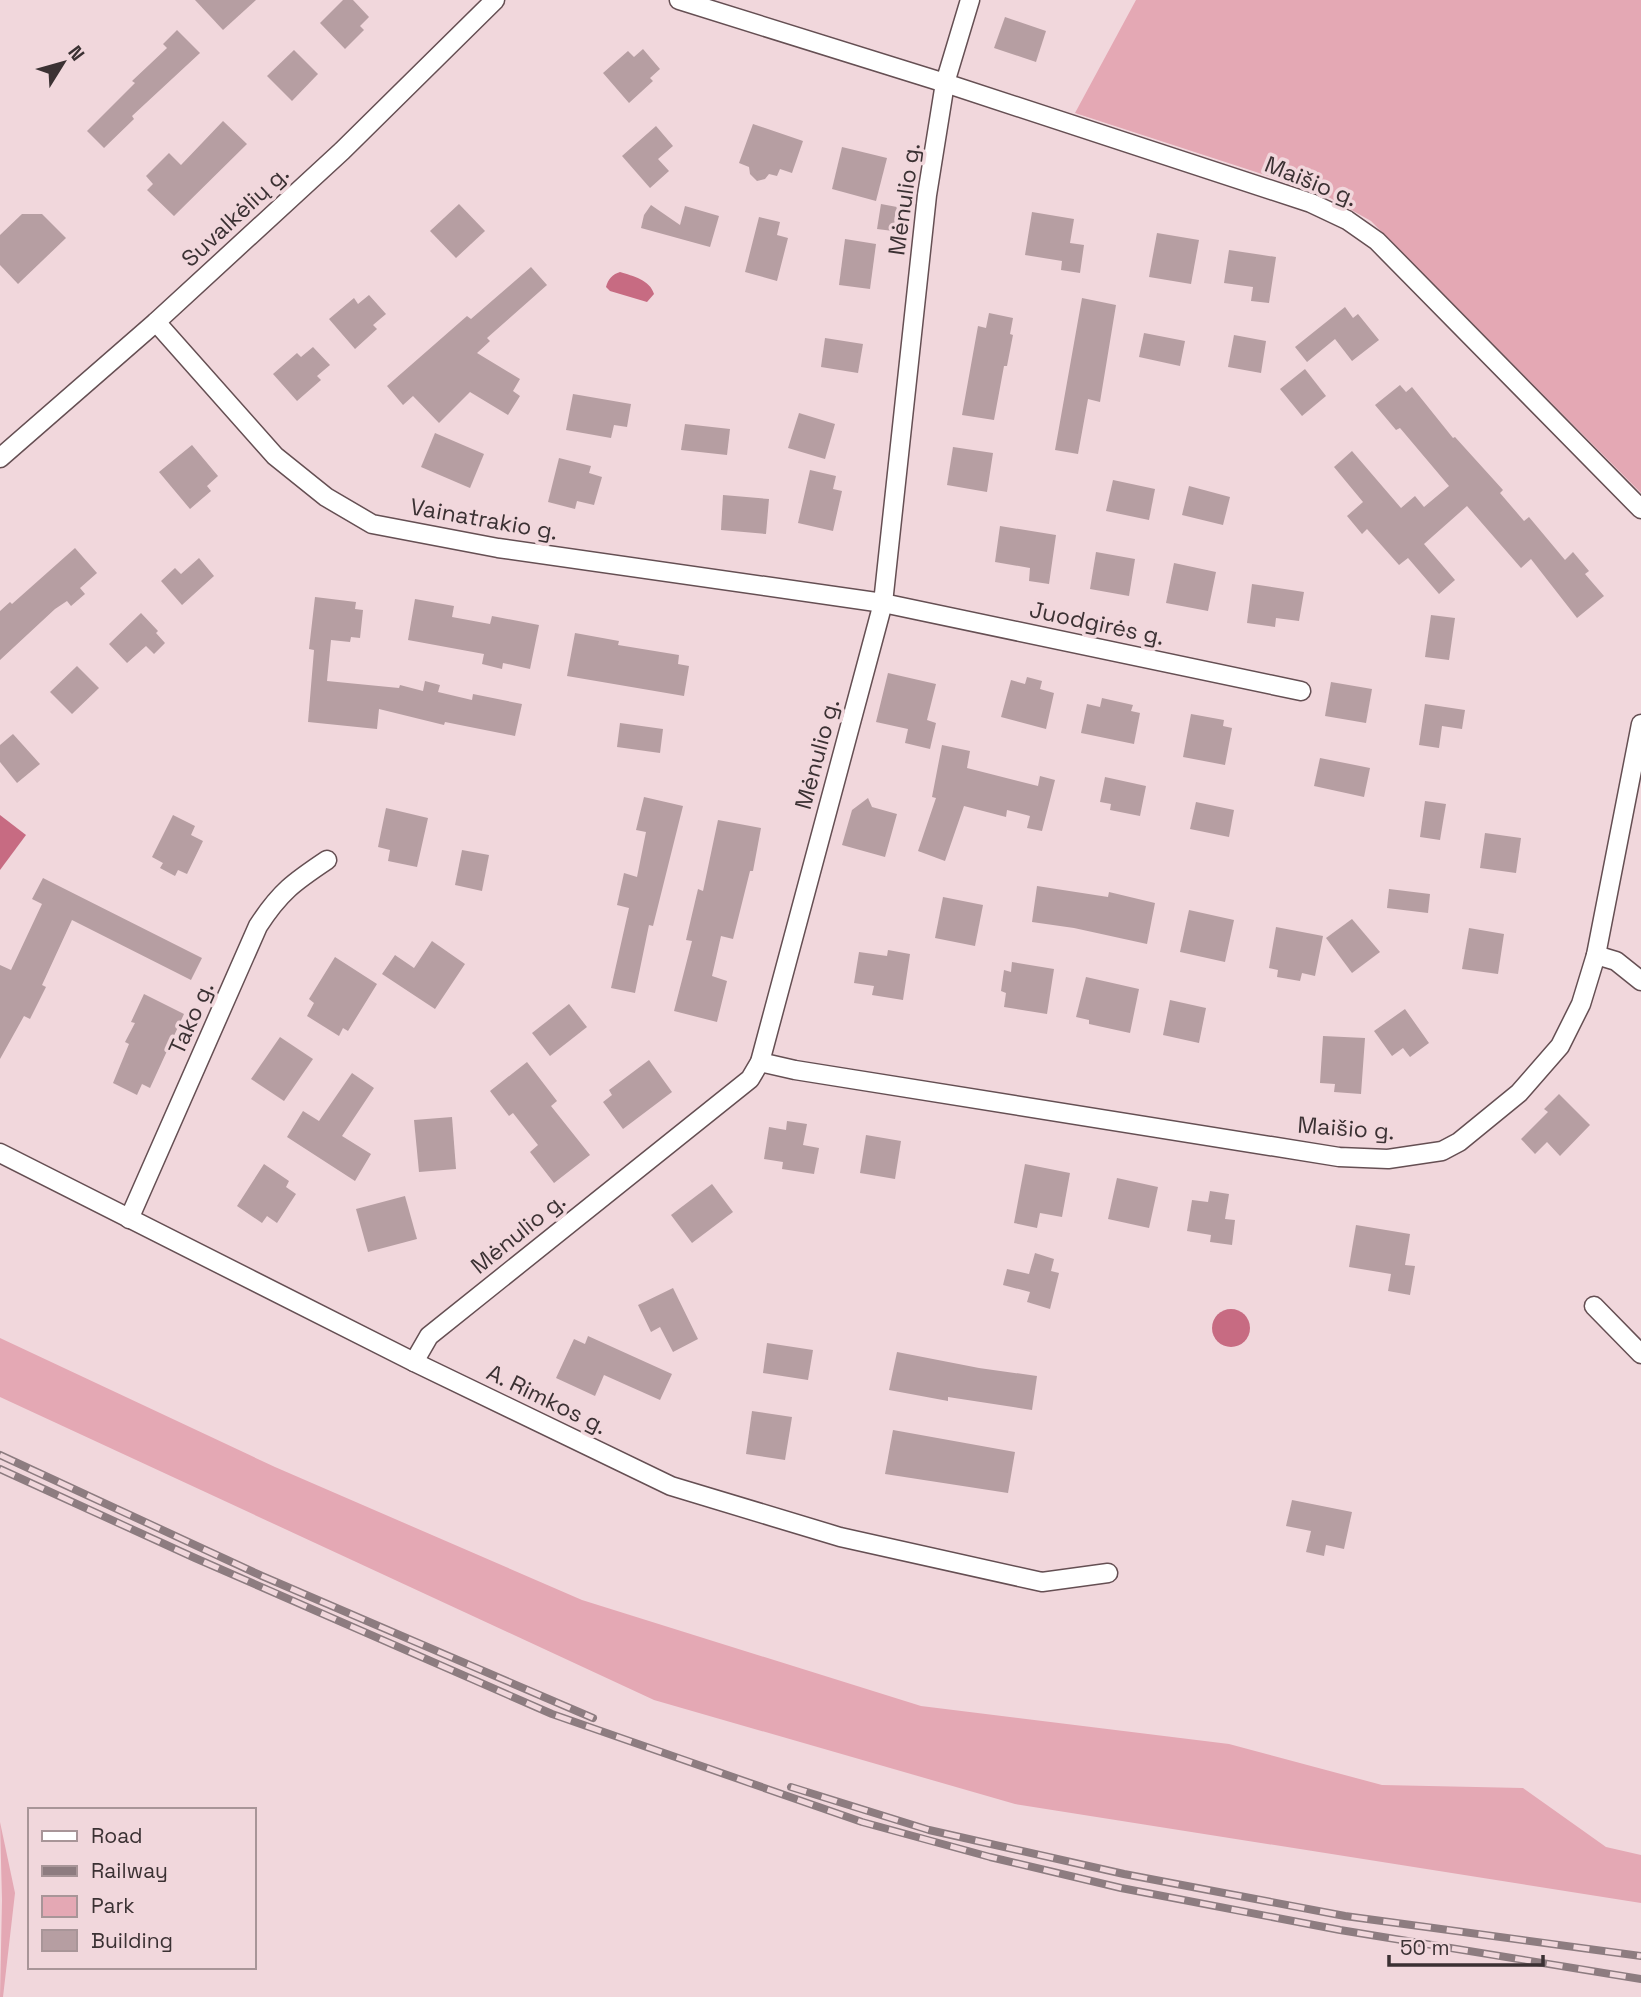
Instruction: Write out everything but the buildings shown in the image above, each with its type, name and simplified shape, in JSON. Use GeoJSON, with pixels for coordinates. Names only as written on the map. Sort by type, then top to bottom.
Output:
{"type":"FeatureCollection","features":[{"type":"Feature","properties":{"kind":"street","name":"Suvalkėlių g."},"geometry":{"type":"LineString","coordinates":[[0,458],[156,322],[342,151],[495,0]]}},
{"type":"Feature","properties":{"kind":"street","name":"Maišio g."},"geometry":{"type":"LineString","coordinates":[[679,0],[946,83],[1311,203],[1347,220],[1377,241],[1641,509]]}},
{"type":"Feature","properties":{"kind":"street","name":"Mėnulio g."},"geometry":{"type":"LineString","coordinates":[[414,1362],[429,1336],[750,1079],[760,1062],[883,603],[927,195],[946,83],[970,0]]}},
{"type":"Feature","properties":{"kind":"street","name":"Vainatrakio g."},"geometry":{"type":"LineString","coordinates":[[156,322],[275,456],[326,497],[372,524],[498,548],[883,603]]}},
{"type":"Feature","properties":{"kind":"street","name":"Juodgirės g."},"geometry":{"type":"LineString","coordinates":[[883,603],[1301,691]]}},
{"type":"Feature","properties":{"kind":"street","name":"Maišio g."},"geometry":{"type":"LineString","coordinates":[[760,1062],[795,1070],[1339,1157],[1388,1159],[1442,1151],[1458,1142],[1519,1093],[1560,1046],[1581,1004],[1596,955],[1641,724]]}},
{"type":"Feature","properties":{"kind":"street","name":"Tako g."},"geometry":{"type":"LineString","coordinates":[[129,1219],[258,926],[275,899],[298,879],[327,860]]}},
{"type":"Feature","properties":{"kind":"street"},"geometry":{"type":"LineString","coordinates":[[1596,955],[1616,961],[1641,981]]}},
{"type":"Feature","properties":{"kind":"street","name":"A. Rimkos g."},"geometry":{"type":"LineString","coordinates":[[0,1153],[414,1362],[684,1490],[840,1537],[1042,1582],[1108,1573]]}},
{"type":"Feature","properties":{"kind":"street"},"geometry":{"type":"LineString","coordinates":[[1594,1306],[1641,1354]]}},
{"type":"Feature","properties":{"kind":"green space"},"geometry":{"type":"Polygon","coordinates":[[[1136,0],[1641,0],[1641,493],[1371,221],[1323,194],[1075,113],[1136,0]]]}},
{"type":"Feature","properties":{"kind":"green space"},"geometry":{"type":"Polygon","coordinates":[[[0,1338],[275,1467],[582,1600],[921,1706],[1229,1744],[1382,1785],[1523,1788],[1606,1847],[1641,1855],[1641,1903],[1015,1804],[654,1700],[0,1397],[0,1338]]]}},
{"type":"Feature","properties":{"kind":"green space"},"geometry":{"type":"Polygon","coordinates":[[[0,1822],[15,1893],[3,1997],[0,1997],[0,1822]]]}},
{"type":"Feature","properties":{"kind":"shaded area"},"geometry":{"type":"Polygon","coordinates":[[[620,272],[645,282],[654,294],[647,302],[610,291],[606,287],[608,282],[620,272]]]}},
{"type":"Feature","properties":{"kind":"shaded area"},"geometry":{"type":"Polygon","coordinates":[[[0,815],[26,835],[0,870],[0,815]]]}},
{"type":"Feature","properties":{"kind":"shaded area"},"geometry":{"type":"Polygon","coordinates":[[[1231,1309],[1244,1315],[1250,1328],[1244,1341],[1231,1347],[1218,1341],[1212,1328],[1218,1315],[1231,1309]]]}},
{"type":"Feature","properties":{"kind":"railway"},"geometry":{"type":"LineString","coordinates":[[0,1455],[262,1576],[593,1718]]}},
{"type":"Feature","properties":{"kind":"railway"},"geometry":{"type":"LineString","coordinates":[[0,1469],[195,1558],[552,1714],[862,1822],[990,1857],[1121,1888],[1340,1930],[1641,1979]]}},
{"type":"Feature","properties":{"kind":"railway"},"geometry":{"type":"LineString","coordinates":[[791,1787],[929,1830],[1124,1874],[1345,1916],[1641,1956]]}}]}
